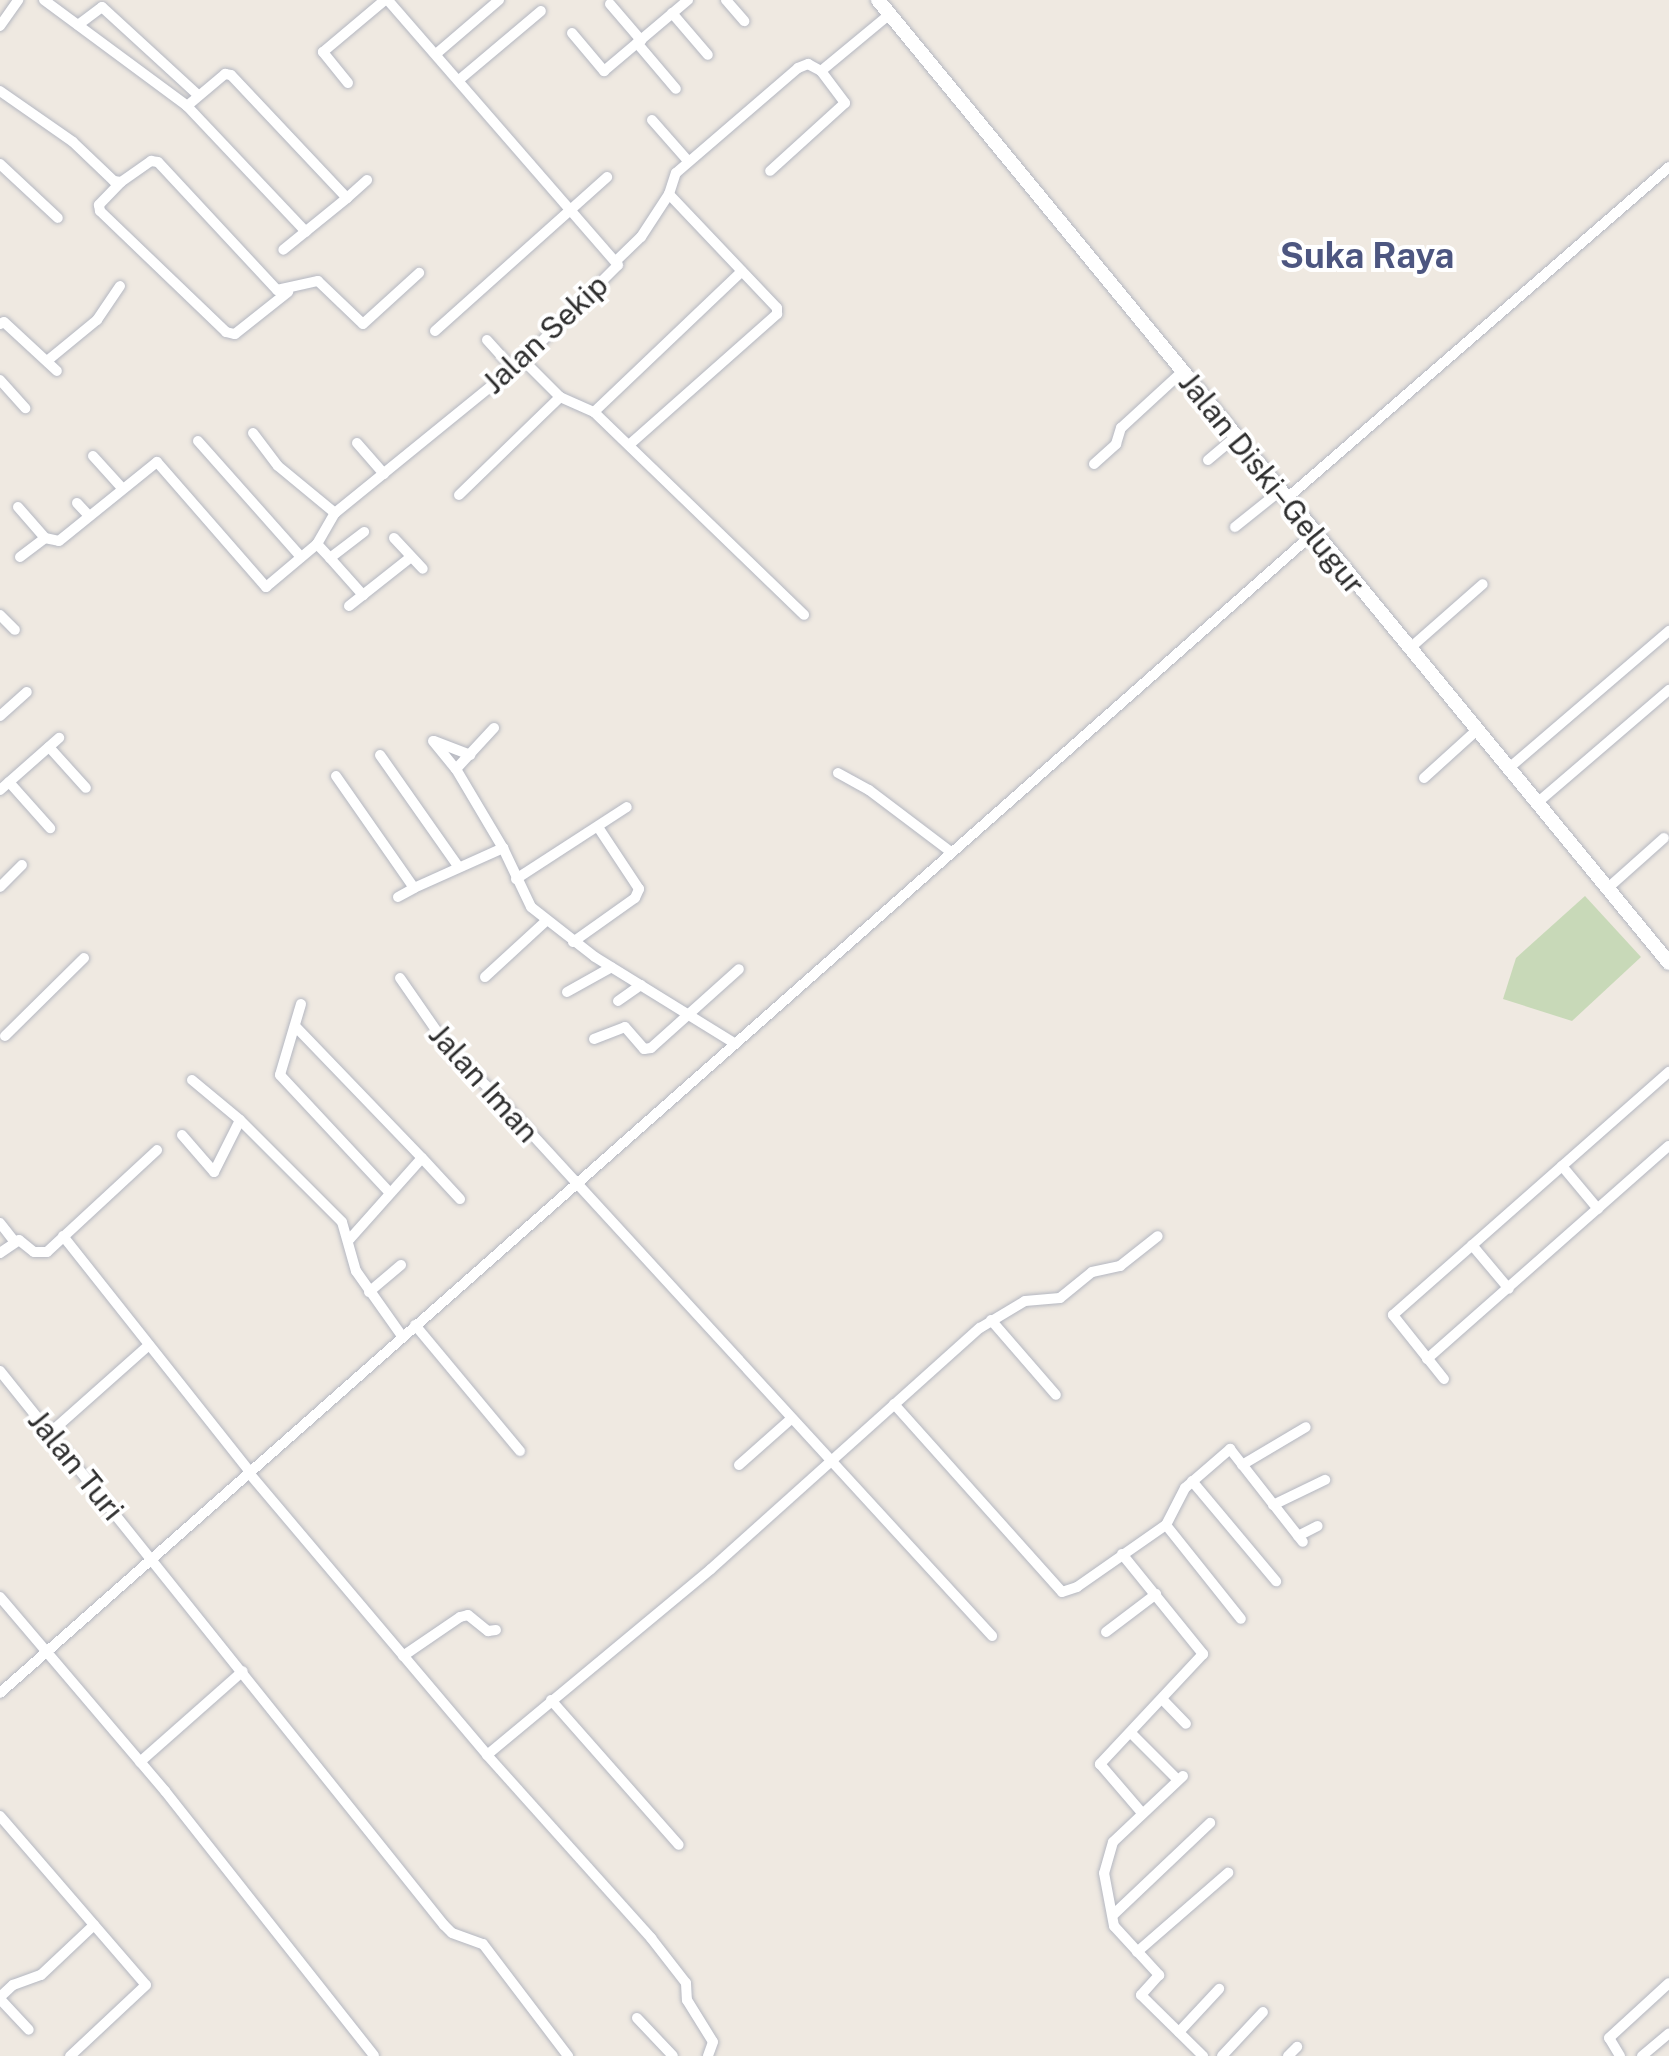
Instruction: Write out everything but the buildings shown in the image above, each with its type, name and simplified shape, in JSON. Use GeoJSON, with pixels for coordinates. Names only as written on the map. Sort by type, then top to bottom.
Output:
{"type":"FeatureCollection","features":[{"type":"Feature","properties":{"kind":"main road","name":"Jalan Diski–Gelugur"},"geometry":{"type":"LineString","coordinates":[[878,0],[1234,438],[1667,957]]}},
{"type":"Feature","properties":{"kind":"street"},"geometry":{"type":"LineString","coordinates":[[0,26],[18,0]]}},
{"type":"Feature","properties":{"kind":"street"},"geometry":{"type":"LineString","coordinates":[[44,0],[187,106],[306,232]]}},
{"type":"Feature","properties":{"kind":"street"},"geometry":{"type":"LineString","coordinates":[[348,84],[323,52],[386,0]]}},
{"type":"Feature","properties":{"kind":"street","name":"Jalan Sekip"},"geometry":{"type":"LineString","coordinates":[[335,513],[522,360],[617,268],[616,261],[386,0]]}},
{"type":"Feature","properties":{"kind":"street"},"geometry":{"type":"LineString","coordinates":[[436,54],[500,0]]}},
{"type":"Feature","properties":{"kind":"street"},"geometry":{"type":"LineString","coordinates":[[667,0],[708,55]]}},
{"type":"Feature","properties":{"kind":"street"},"geometry":{"type":"LineString","coordinates":[[572,33],[604,71],[688,0]]}},
{"type":"Feature","properties":{"kind":"street"},"geometry":{"type":"LineString","coordinates":[[726,0],[744,21]]}},
{"type":"Feature","properties":{"kind":"street"},"geometry":{"type":"LineString","coordinates":[[610,4],[676,88]]}},
{"type":"Feature","properties":{"kind":"street"},"geometry":{"type":"LineString","coordinates":[[78,25],[102,7],[198,95]]}},
{"type":"Feature","properties":{"kind":"street"},"geometry":{"type":"LineString","coordinates":[[459,80],[542,11]]}},
{"type":"Feature","properties":{"kind":"street"},"geometry":{"type":"LineString","coordinates":[[821,71],[890,14]]}},
{"type":"Feature","properties":{"kind":"street"},"geometry":{"type":"LineString","coordinates":[[616,261],[641,237],[668,194],[672,178],[688,160],[798,68],[808,64],[821,71],[845,104],[770,171]]}},
{"type":"Feature","properties":{"kind":"street"},"geometry":{"type":"LineString","coordinates":[[187,106],[225,74],[232,75],[347,198]]}},
{"type":"Feature","properties":{"kind":"street"},"geometry":{"type":"LineString","coordinates":[[0,91],[73,142],[114,181],[120,182]]}},
{"type":"Feature","properties":{"kind":"street"},"geometry":{"type":"LineString","coordinates":[[652,120],[688,160]]}},
{"type":"Feature","properties":{"kind":"street"},"geometry":{"type":"LineString","coordinates":[[300,282],[235,334],[226,332],[100,211],[99,205],[120,182],[151,160],[158,162],[273,287],[280,291],[300,282],[323,284],[363,324],[420,274]]}},
{"type":"Feature","properties":{"kind":"street"},"geometry":{"type":"LineString","coordinates":[[0,164],[58,218]]}},
{"type":"Feature","properties":{"kind":"street"},"geometry":{"type":"LineString","coordinates":[[1235,527],[1283,495],[1669,166]]}},
{"type":"Feature","properties":{"kind":"street"},"geometry":{"type":"LineString","coordinates":[[435,330],[607,178]]}},
{"type":"Feature","properties":{"kind":"street"},"geometry":{"type":"LineString","coordinates":[[284,250],[368,180]]}},
{"type":"Feature","properties":{"kind":"street"},"geometry":{"type":"LineString","coordinates":[[629,444],[775,318],[776,308],[668,194]]}},
{"type":"Feature","properties":{"kind":"street"},"geometry":{"type":"LineString","coordinates":[[594,412],[742,271]]}},
{"type":"Feature","properties":{"kind":"street"},"geometry":{"type":"LineString","coordinates":[[47,362],[98,320],[120,286]]}},
{"type":"Feature","properties":{"kind":"street"},"geometry":{"type":"LineString","coordinates":[[0,324],[4,322],[57,371]]}},
{"type":"Feature","properties":{"kind":"street"},"geometry":{"type":"LineString","coordinates":[[487,340],[512,368]]}},
{"type":"Feature","properties":{"kind":"street"},"geometry":{"type":"LineString","coordinates":[[522,360],[560,397],[594,412],[804,615]]}},
{"type":"Feature","properties":{"kind":"street"},"geometry":{"type":"LineString","coordinates":[[1094,464],[1116,444],[1121,428],[1182,372]]}},
{"type":"Feature","properties":{"kind":"street"},"geometry":{"type":"LineString","coordinates":[[0,380],[25,408]]}},
{"type":"Feature","properties":{"kind":"street"},"geometry":{"type":"LineString","coordinates":[[460,495],[560,397]]}},
{"type":"Feature","properties":{"kind":"street"},"geometry":{"type":"LineString","coordinates":[[18,507],[45,538],[59,541],[152,463],[160,463],[266,586],[317,544],[335,513],[278,466],[253,433]]}},
{"type":"Feature","properties":{"kind":"street"},"geometry":{"type":"LineString","coordinates":[[1208,460],[1234,438]]}},
{"type":"Feature","properties":{"kind":"street"},"geometry":{"type":"LineString","coordinates":[[198,441],[301,557]]}},
{"type":"Feature","properties":{"kind":"street"},"geometry":{"type":"LineString","coordinates":[[357,443],[384,474]]}},
{"type":"Feature","properties":{"kind":"street"},"geometry":{"type":"LineString","coordinates":[[93,456],[122,488]]}},
{"type":"Feature","properties":{"kind":"street"},"geometry":{"type":"LineString","coordinates":[[77,503],[89,516]]}},
{"type":"Feature","properties":{"kind":"street"},"geometry":{"type":"LineString","coordinates":[[330,558],[364,532]]}},
{"type":"Feature","properties":{"kind":"street"},"geometry":{"type":"LineString","coordinates":[[0,1693],[1314,532]]}},
{"type":"Feature","properties":{"kind":"street"},"geometry":{"type":"LineString","coordinates":[[20,557],[45,538]]}},
{"type":"Feature","properties":{"kind":"street"},"geometry":{"type":"LineString","coordinates":[[394,538],[423,569]]}},
{"type":"Feature","properties":{"kind":"street"},"geometry":{"type":"LineString","coordinates":[[317,544],[364,595]]}},
{"type":"Feature","properties":{"kind":"street"},"geometry":{"type":"LineString","coordinates":[[349,606],[411,556]]}},
{"type":"Feature","properties":{"kind":"street"},"geometry":{"type":"LineString","coordinates":[[1409,649],[1483,584]]}},
{"type":"Feature","properties":{"kind":"street"},"geometry":{"type":"LineString","coordinates":[[0,615],[15,630]]}},
{"type":"Feature","properties":{"kind":"street"},"geometry":{"type":"LineString","coordinates":[[1509,768],[1669,631]]}},
{"type":"Feature","properties":{"kind":"street"},"geometry":{"type":"LineString","coordinates":[[1537,803],[1669,690]]}},
{"type":"Feature","properties":{"kind":"street"},"geometry":{"type":"LineString","coordinates":[[0,716],[27,692]]}},
{"type":"Feature","properties":{"kind":"street"},"geometry":{"type":"LineString","coordinates":[[456,770],[494,728]]}},
{"type":"Feature","properties":{"kind":"street"},"geometry":{"type":"LineString","coordinates":[[1424,778],[1478,729]]}},
{"type":"Feature","properties":{"kind":"street"},"geometry":{"type":"LineString","coordinates":[[50,828],[5,786],[59,738]]}},
{"type":"Feature","properties":{"kind":"street"},"geometry":{"type":"LineString","coordinates":[[470,756],[433,741],[456,770],[503,848],[531,907],[574,942],[734,1043]]}},
{"type":"Feature","properties":{"kind":"street"},"geometry":{"type":"LineString","coordinates":[[48,747],[86,788]]}},
{"type":"Feature","properties":{"kind":"street"},"geometry":{"type":"LineString","coordinates":[[380,755],[458,866]]}},
{"type":"Feature","properties":{"kind":"street"},"geometry":{"type":"LineString","coordinates":[[838,773],[869,790],[951,852]]}},
{"type":"Feature","properties":{"kind":"street"},"geometry":{"type":"LineString","coordinates":[[336,776],[414,888]]}},
{"type":"Feature","properties":{"kind":"street"},"geometry":{"type":"LineString","coordinates":[[516,879],[627,808]]}},
{"type":"Feature","properties":{"kind":"street"},"geometry":{"type":"LineString","coordinates":[[574,942],[635,898],[639,890],[598,827]]}},
{"type":"Feature","properties":{"kind":"street"},"geometry":{"type":"LineString","coordinates":[[1608,888],[1664,838]]}},
{"type":"Feature","properties":{"kind":"street"},"geometry":{"type":"LineString","coordinates":[[398,897],[503,848]]}},
{"type":"Feature","properties":{"kind":"street"},"geometry":{"type":"LineString","coordinates":[[0,887],[22,866]]}},
{"type":"Feature","properties":{"kind":"street"},"geometry":{"type":"LineString","coordinates":[[485,977],[546,920]]}},
{"type":"Feature","properties":{"kind":"street"},"geometry":{"type":"LineString","coordinates":[[2,1036],[84,958]]}},
{"type":"Feature","properties":{"kind":"street"},"geometry":{"type":"LineString","coordinates":[[568,992],[612,967]]}},
{"type":"Feature","properties":{"kind":"street"},"geometry":{"type":"LineString","coordinates":[[594,1039],[624,1028],[647,1050],[738,969]]}},
{"type":"Feature","properties":{"kind":"street","name":"Jalan Iman"},"geometry":{"type":"LineString","coordinates":[[400,978],[452,1054],[831,1464],[928,1560],[992,1636]]}},
{"type":"Feature","properties":{"kind":"street"},"geometry":{"type":"LineString","coordinates":[[618,1001],[642,985]]}},
{"type":"Feature","properties":{"kind":"street"},"geometry":{"type":"LineString","coordinates":[[302,1004],[280,1075],[390,1194]]}},
{"type":"Feature","properties":{"kind":"street"},"geometry":{"type":"LineString","coordinates":[[295,1026],[460,1199]]}},
{"type":"Feature","properties":{"kind":"street"},"geometry":{"type":"LineString","coordinates":[[1444,1378],[1392,1317],[1669,1072]]}},
{"type":"Feature","properties":{"kind":"street"},"geometry":{"type":"LineString","coordinates":[[192,1080],[240,1120],[342,1222],[369,1292],[402,1336]]}},
{"type":"Feature","properties":{"kind":"street"},"geometry":{"type":"LineString","coordinates":[[182,1135],[214,1172],[240,1120]]}},
{"type":"Feature","properties":{"kind":"street"},"geometry":{"type":"LineString","coordinates":[[1426,1359],[1669,1146]]}},
{"type":"Feature","properties":{"kind":"street"},"geometry":{"type":"LineString","coordinates":[[0,1223],[14,1241],[43,1254],[157,1150]]}},
{"type":"Feature","properties":{"kind":"street"},"geometry":{"type":"LineString","coordinates":[[348,1241],[422,1158]]}},
{"type":"Feature","properties":{"kind":"street"},"geometry":{"type":"LineString","coordinates":[[1562,1166],[1598,1210]]}},
{"type":"Feature","properties":{"kind":"street"},"geometry":{"type":"LineString","coordinates":[[63,1236],[148,1346],[403,1656],[686,1983],[687,2000],[714,2042],[708,2056]]}},
{"type":"Feature","properties":{"kind":"street"},"geometry":{"type":"LineString","coordinates":[[487,1755],[831,1464],[991,1320],[1025,1302],[1060,1298],[1092,1272],[1120,1266],[1158,1236]]}},
{"type":"Feature","properties":{"kind":"street"},"geometry":{"type":"LineString","coordinates":[[0,1253],[14,1241]]}},
{"type":"Feature","properties":{"kind":"street"},"geometry":{"type":"LineString","coordinates":[[1472,1245],[1509,1289]]}},
{"type":"Feature","properties":{"kind":"street"},"geometry":{"type":"LineString","coordinates":[[369,1292],[401,1265]]}},
{"type":"Feature","properties":{"kind":"street"},"geometry":{"type":"LineString","coordinates":[[991,1320],[1056,1395]]}},
{"type":"Feature","properties":{"kind":"street"},"geometry":{"type":"LineString","coordinates":[[414,1326],[520,1452]]}},
{"type":"Feature","properties":{"kind":"street"},"geometry":{"type":"LineString","coordinates":[[51,1432],[148,1346]]}},
{"type":"Feature","properties":{"kind":"street","name":"Jalan Turi"},"geometry":{"type":"LineString","coordinates":[[0,1370],[444,1925],[483,1944],[568,2056]]}},
{"type":"Feature","properties":{"kind":"street"},"geometry":{"type":"LineString","coordinates":[[894,1404],[1062,1592],[1077,1587],[1166,1524],[1192,1481],[1230,1449],[1300,1539],[1318,1526]]}},
{"type":"Feature","properties":{"kind":"street"},"geometry":{"type":"LineString","coordinates":[[739,1465],[790,1420]]}},
{"type":"Feature","properties":{"kind":"street"},"geometry":{"type":"LineString","coordinates":[[1242,1465],[1306,1427]]}},
{"type":"Feature","properties":{"kind":"street"},"geometry":{"type":"LineString","coordinates":[[1273,1505],[1325,1480]]}},
{"type":"Feature","properties":{"kind":"street"},"geometry":{"type":"LineString","coordinates":[[1192,1481],[1276,1581]]}},
{"type":"Feature","properties":{"kind":"street"},"geometry":{"type":"LineString","coordinates":[[1166,1524],[1241,1619]]}},
{"type":"Feature","properties":{"kind":"street"},"geometry":{"type":"LineString","coordinates":[[1122,1554],[1203,1654],[1100,1764],[1142,1814]]}},
{"type":"Feature","properties":{"kind":"street"},"geometry":{"type":"LineString","coordinates":[[1106,1632],[1156,1594]]}},
{"type":"Feature","properties":{"kind":"street"},"geometry":{"type":"LineString","coordinates":[[0,1597],[140,1762],[374,2056]]}},
{"type":"Feature","properties":{"kind":"street"},"geometry":{"type":"LineString","coordinates":[[403,1656],[460,1617],[468,1616],[488,1631],[496,1630]]}},
{"type":"Feature","properties":{"kind":"street"},"geometry":{"type":"LineString","coordinates":[[140,1762],[243,1672]]}},
{"type":"Feature","properties":{"kind":"street"},"geometry":{"type":"LineString","coordinates":[[551,1700],[679,1844]]}},
{"type":"Feature","properties":{"kind":"street"},"geometry":{"type":"LineString","coordinates":[[1163,1700],[1186,1724]]}},
{"type":"Feature","properties":{"kind":"street"},"geometry":{"type":"LineString","coordinates":[[1131,1733],[1181,1778],[1113,1842],[1104,1873],[1114,1926],[1158,1975],[1141,1995],[1204,2056]]}},
{"type":"Feature","properties":{"kind":"street"},"geometry":{"type":"LineString","coordinates":[[0,1816],[146,1986],[70,2056]]}},
{"type":"Feature","properties":{"kind":"street"},"geometry":{"type":"LineString","coordinates":[[1113,1914],[1210,1823]]}},
{"type":"Feature","properties":{"kind":"street"},"geometry":{"type":"LineString","coordinates":[[1137,1952],[1228,1873]]}},
{"type":"Feature","properties":{"kind":"street"},"geometry":{"type":"LineString","coordinates":[[28,2030],[0,1998],[13,1986],[40,1974],[94,1926]]}},
{"type":"Feature","properties":{"kind":"street"},"geometry":{"type":"LineString","coordinates":[[1620,2056],[1609,2038],[1669,1983]]}},
{"type":"Feature","properties":{"kind":"street"},"geometry":{"type":"LineString","coordinates":[[1179,2032],[1219,1989]]}},
{"type":"Feature","properties":{"kind":"street"},"geometry":{"type":"LineString","coordinates":[[1222,2056],[1263,2012]]}},
{"type":"Feature","properties":{"kind":"street"},"geometry":{"type":"LineString","coordinates":[[636,2018],[673,2056]]}},
{"type":"Feature","properties":{"kind":"street"},"geometry":{"type":"LineString","coordinates":[[1642,2056],[1669,2033]]}},
{"type":"Feature","properties":{"kind":"green space"},"geometry":{"type":"Polygon","coordinates":[[[1585,896],[1641,957],[1572,1021],[1503,999],[1516,958],[1585,896]]]}},
{"type":"Feature","properties":{"kind":"district","name":"Suka Raya"},"geometry":{"type":"Point","coordinates":[1367,256]}}]}
